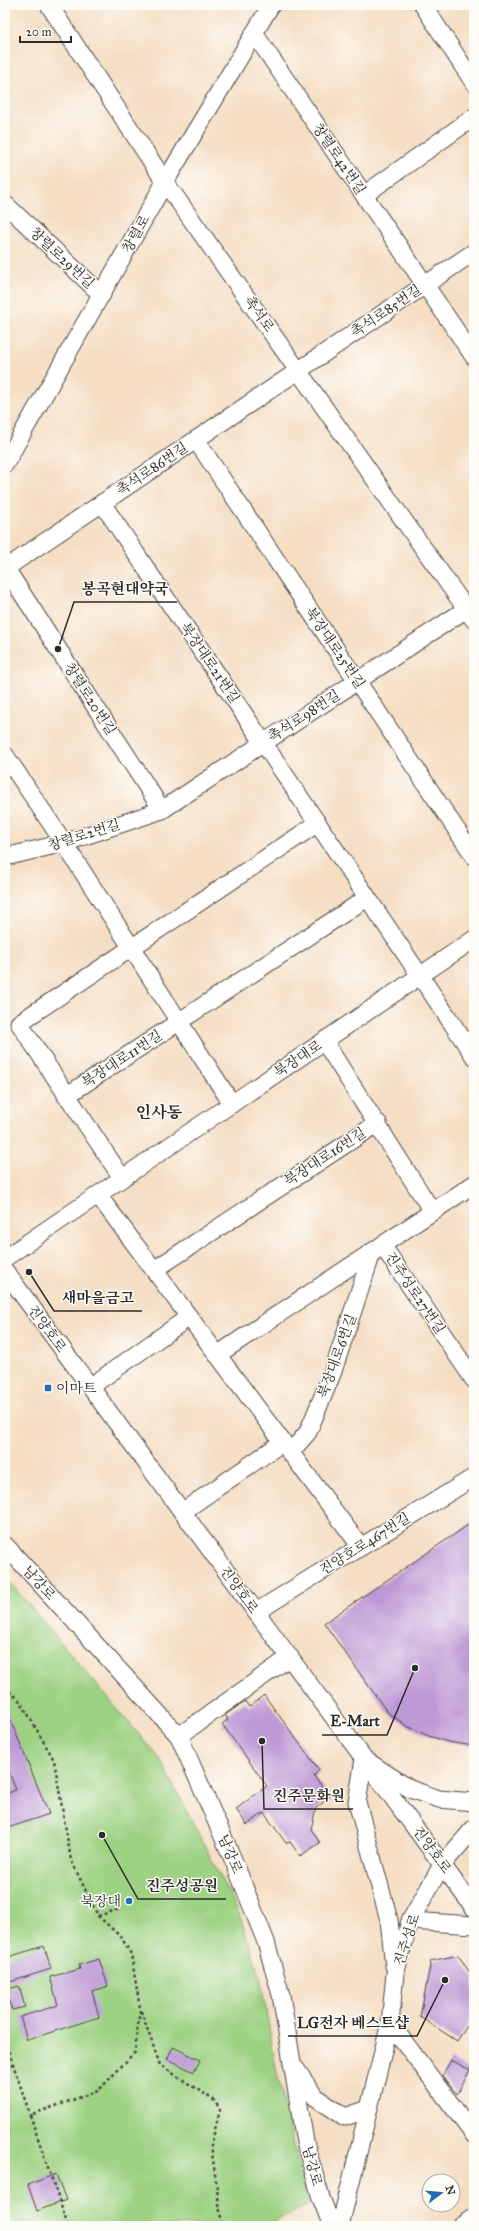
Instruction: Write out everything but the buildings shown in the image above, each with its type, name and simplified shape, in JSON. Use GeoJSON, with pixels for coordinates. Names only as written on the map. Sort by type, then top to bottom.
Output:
{"type":"FeatureCollection","features":[{"type":"Feature","properties":{"kind":"street","name":"촉석로"},"geometry":{"type":"LineString","coordinates":[[49,5],[165,182],[298,370],[472,611]]}},
{"type":"Feature","properties":{"kind":"street","name":"창렬로"},"geometry":{"type":"LineString","coordinates":[[5,464],[102,296],[165,182],[270,5]]}},
{"type":"Feature","properties":{"kind":"street"},"geometry":{"type":"LineString","coordinates":[[423,5],[474,83]]}},
{"type":"Feature","properties":{"kind":"street","name":"창렬로42번길"},"geometry":{"type":"LineString","coordinates":[[254,33],[474,357]]}},
{"type":"Feature","properties":{"kind":"street"},"geometry":{"type":"LineString","coordinates":[[364,195],[474,117]]}},
{"type":"Feature","properties":{"kind":"street","name":"창렬로29번길"},"geometry":{"type":"LineString","coordinates":[[5,204],[102,296]]}},
{"type":"Feature","properties":{"kind":"street","name":"촉석로85번길"},"geometry":{"type":"LineString","coordinates":[[298,370],[474,252]]}},
{"type":"Feature","properties":{"kind":"street","name":"촉석로86번길"},"geometry":{"type":"LineString","coordinates":[[5,568],[298,370]]}},
{"type":"Feature","properties":{"kind":"street","name":"북장대로25번길"},"geometry":{"type":"LineString","coordinates":[[196,440],[474,856]]}},
{"type":"Feature","properties":{"kind":"street","name":"북장대로21번길"},"geometry":{"type":"LineString","coordinates":[[102,503],[474,1056]]}},
{"type":"Feature","properties":{"kind":"street","name":"창렬로20번길"},"geometry":{"type":"LineString","coordinates":[[5,568],[162,810]]}},
{"type":"Feature","properties":{"kind":"street","name":"촉석로98번길"},"geometry":{"type":"LineString","coordinates":[[162,810],[357,682],[472,611]]}},
{"type":"Feature","properties":{"kind":"street"},"geometry":{"type":"LineString","coordinates":[[5,755],[64,842],[232,1104]]}},
{"type":"Feature","properties":{"kind":"street","name":"창렬로2번길"},"geometry":{"type":"LineString","coordinates":[[5,857],[64,842],[162,810]]}},
{"type":"Feature","properties":{"kind":"street"},"geometry":{"type":"LineString","coordinates":[[122,1178],[66,1096],[19,1023],[318,823]]}},
{"type":"Feature","properties":{"kind":"street","name":"북장대로11번길"},"geometry":{"type":"LineString","coordinates":[[66,1096],[367,898]]}},
{"type":"Feature","properties":{"kind":"street","name":"북장대로"},"geometry":{"type":"LineString","coordinates":[[5,1258],[474,939]]}},
{"type":"Feature","properties":{"kind":"street","name":"북장대로16번길"},"geometry":{"type":"LineString","coordinates":[[324,1041],[378,1123],[432,1210]]}},
{"type":"Feature","properties":{"kind":"street","name":"북장대로16번길"},"geometry":{"type":"LineString","coordinates":[[154,1270],[378,1123]]}},
{"type":"Feature","properties":{"kind":"street"},"geometry":{"type":"LineString","coordinates":[[377,1249],[432,1210],[474,1184]]}},
{"type":"Feature","properties":{"kind":"street"},"geometry":{"type":"LineString","coordinates":[[98,1195],[361,1547]]}},
{"type":"Feature","properties":{"kind":"street","name":"진주성로27번길"},"geometry":{"type":"LineString","coordinates":[[217,1354],[377,1249],[474,1380]]}},
{"type":"Feature","properties":{"kind":"street","name":"북장대로6번길"},"geometry":{"type":"LineString","coordinates":[[182,1512],[287,1448],[308,1432],[332,1374],[377,1249]]}},
{"type":"Feature","properties":{"kind":"street","name":"진양호로"},"geometry":{"type":"LineString","coordinates":[[5,1271],[474,1908]]}},
{"type":"Feature","properties":{"kind":"street"},"geometry":{"type":"LineString","coordinates":[[90,1387],[189,1317]]}},
{"type":"Feature","properties":{"kind":"street","name":"진양호로467번길"},"geometry":{"type":"LineString","coordinates":[[256,1612],[474,1477]]}},
{"type":"Feature","properties":{"kind":"street","name":"남강로"},"geometry":{"type":"LineString","coordinates":[[5,1545],[179,1736],[235,1864],[266,1942],[281,1995],[305,2142],[321,2198],[332,2226]]}},
{"type":"Feature","properties":{"kind":"street"},"geometry":{"type":"LineString","coordinates":[[179,1736],[290,1658]]}},
{"type":"Feature","properties":{"kind":"street"},"geometry":{"type":"LineString","coordinates":[[396,1974],[389,1920],[357,1802],[364,1759],[410,1789],[439,1798],[474,1802]]}},
{"type":"Feature","properties":{"kind":"street","name":"진주성로"},"geometry":{"type":"LineString","coordinates":[[340,2226],[390,2022],[396,1974],[410,1921],[442,1865],[474,1828]]}},
{"type":"Feature","properties":{"kind":"street"},"geometry":{"type":"LineString","coordinates":[[410,1921],[474,1925]]}},
{"type":"Feature","properties":{"kind":"street"},"geometry":{"type":"LineString","coordinates":[[390,2022],[474,2135]]}},
{"type":"Feature","properties":{"kind":"street"},"geometry":{"type":"LineString","coordinates":[[293,2064],[315,2097],[345,2117],[368,2110]]}},
{"type":"Feature","properties":{"kind":"street"},"geometry":{"type":"LineString","coordinates":[[461,2226],[474,2217]]}},
{"type":"Feature","properties":{"kind":"path"},"geometry":{"type":"LineString","coordinates":[[5,1687],[21,1702],[54,1760],[71,1860],[98,1916],[121,1937],[131,1954],[140,2008],[160,2065],[215,2101],[220,2110],[211,2145],[222,2226]]}},
{"type":"Feature","properties":{"kind":"path"},"geometry":{"type":"LineString","coordinates":[[98,1916],[119,1908]]}},
{"type":"Feature","properties":{"kind":"path"},"geometry":{"type":"LineString","coordinates":[[30,2115],[98,2091],[135,2052],[140,2008]]}},
{"type":"Feature","properties":{"kind":"path"},"geometry":{"type":"LineString","coordinates":[[5,2040],[68,2226]]}},
{"type":"Feature","properties":{"kind":"path"},"geometry":{"type":"LineString","coordinates":[[5,2222],[6,2226]]}},
{"type":"Feature","properties":{"kind":"green space"},"geometry":{"type":"Polygon","coordinates":[[[5,1577],[160,1759],[238,1911],[260,1976],[276,2068],[308,2205],[270,2224],[271,2226],[5,2226],[5,1577]]]}},
{"type":"Feature","properties":{"kind":"place","name":"봉곡현대약국"},"geometry":{"type":"Point","coordinates":[58,649]}},
{"type":"Feature","properties":{"kind":"place","name":"새마을금고"},"geometry":{"type":"Point","coordinates":[29,1272]}},
{"type":"Feature","properties":{"kind":"place","name":"이마트"},"geometry":{"type":"Point","coordinates":[48,1388]}},
{"type":"Feature","properties":{"kind":"place","name":"E-Mart"},"geometry":{"type":"Point","coordinates":[415,1668]}},
{"type":"Feature","properties":{"kind":"place","name":"진주문화원"},"geometry":{"type":"Point","coordinates":[262,1741]}},
{"type":"Feature","properties":{"kind":"place","name":"진주성공원"},"geometry":{"type":"Point","coordinates":[102,1835]}},
{"type":"Feature","properties":{"kind":"place","name":"북장대"},"geometry":{"type":"Point","coordinates":[129,1901]}},
{"type":"Feature","properties":{"kind":"place","name":"LG전자 베스트샵"},"geometry":{"type":"Point","coordinates":[445,1980]}},
{"type":"Feature","properties":{"kind":"district","name":"인사동"},"geometry":{"type":"Point","coordinates":[159,1112]}}]}
